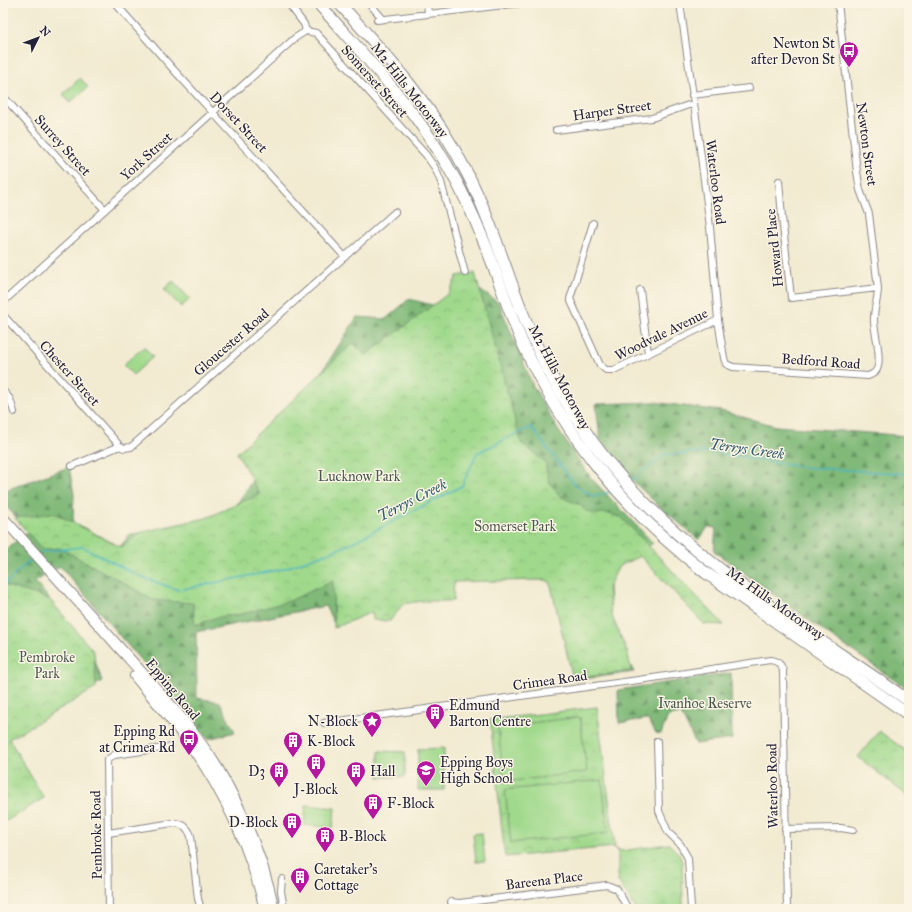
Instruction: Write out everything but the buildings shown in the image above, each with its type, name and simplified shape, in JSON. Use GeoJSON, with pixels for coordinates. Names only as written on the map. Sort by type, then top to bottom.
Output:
{"type":"FeatureCollection","features":[{"type":"Feature","properties":{"kind":"highway","name":"M2 Hills Motorway"},"geometry":{"type":"LineString","coordinates":[[318,3],[395,91],[431,138],[447,164],[474,217],[522,341],[535,369],[582,448],[613,486],[647,523],[678,551],[706,573],[909,714]]}},
{"type":"Feature","properties":{"kind":"highway","name":"M2 Hills Motorway"},"geometry":{"type":"LineString","coordinates":[[339,3],[399,70],[419,95],[455,149],[479,197],[532,336],[545,363],[592,441],[622,478],[656,514],[713,565],[909,701]]}},
{"type":"Feature","properties":{"kind":"main road","name":"Epping Road"},"geometry":{"type":"LineString","coordinates":[[3,518],[15,536]]}},
{"type":"Feature","properties":{"kind":"main road","name":"Epping Road"},"geometry":{"type":"LineString","coordinates":[[3,526],[15,536],[51,575],[184,723],[217,768],[240,810],[256,846],[268,883],[274,909]]}},
{"type":"Feature","properties":{"kind":"main road","name":"Epping Road"},"geometry":{"type":"LineString","coordinates":[[51,575],[142,684],[202,762],[220,792],[239,830],[254,869],[265,909]]}},
{"type":"Feature","properties":{"kind":"street","name":"Dorset Street"},"geometry":{"type":"LineString","coordinates":[[115,3],[345,258]]}},
{"type":"Feature","properties":{"kind":"street"},"geometry":{"type":"LineString","coordinates":[[288,3],[304,24],[306,31]]}},
{"type":"Feature","properties":{"kind":"street"},"geometry":{"type":"LineString","coordinates":[[369,3],[380,20],[521,3]]}},
{"type":"Feature","properties":{"kind":"street"},"geometry":{"type":"LineString","coordinates":[[427,3],[428,14]]}},
{"type":"Feature","properties":{"kind":"street","name":"Waterloo Road"},"geometry":{"type":"LineString","coordinates":[[680,3],[710,227],[718,320],[726,364]]}},
{"type":"Feature","properties":{"kind":"street","name":"Newton Street"},"geometry":{"type":"LineString","coordinates":[[838,3],[857,172],[860,190],[869,214],[878,288]]}},
{"type":"Feature","properties":{"kind":"street","name":"York Street"},"geometry":{"type":"LineString","coordinates":[[3,302],[295,38],[306,31]]}},
{"type":"Feature","properties":{"kind":"street","name":"Somerset Street"},"geometry":{"type":"LineString","coordinates":[[306,31],[316,33],[426,155],[435,168],[441,182],[465,273]]}},
{"type":"Feature","properties":{"kind":"street"},"geometry":{"type":"LineString","coordinates":[[692,95],[749,88]]}},
{"type":"Feature","properties":{"kind":"street","name":"Surrey Street"},"geometry":{"type":"LineString","coordinates":[[3,96],[105,210]]}},
{"type":"Feature","properties":{"kind":"street","name":"Harper Street"},"geometry":{"type":"LineString","coordinates":[[556,130],[652,118],[694,103]]}},
{"type":"Feature","properties":{"kind":"street","name":"Howard Place"},"geometry":{"type":"LineString","coordinates":[[779,181],[791,298],[878,288]]}},
{"type":"Feature","properties":{"kind":"street","name":"Gloucester Road"},"geometry":{"type":"LineString","coordinates":[[72,466],[120,446],[128,448],[131,447],[395,212]]}},
{"type":"Feature","properties":{"kind":"street","name":"Woodvale Avenue"},"geometry":{"type":"LineString","coordinates":[[593,223],[570,299],[600,364],[606,370],[614,370],[718,320]]}},
{"type":"Feature","properties":{"kind":"street","name":"Bedford Road"},"geometry":{"type":"LineString","coordinates":[[726,364],[733,367],[868,376],[873,374],[878,368],[879,360],[874,320],[878,288]]}},
{"type":"Feature","properties":{"kind":"street"},"geometry":{"type":"LineString","coordinates":[[640,290],[648,353]]}},
{"type":"Feature","properties":{"kind":"street","name":"Chester Street"},"geometry":{"type":"LineString","coordinates":[[3,315],[120,446]]}},
{"type":"Feature","properties":{"kind":"street"},"geometry":{"type":"LineString","coordinates":[[3,391],[10,399],[14,412]]}},
{"type":"Feature","properties":{"kind":"street","name":"Crimea Road"},"geometry":{"type":"LineString","coordinates":[[324,723],[646,678],[727,665],[770,660],[779,663]]}},
{"type":"Feature","properties":{"kind":"street","name":"Waterloo Road"},"geometry":{"type":"LineString","coordinates":[[779,663],[783,672],[786,909]]}},
{"type":"Feature","properties":{"kind":"street"},"geometry":{"type":"LineString","coordinates":[[657,741],[659,811],[668,832],[680,844],[688,858],[691,909]]}},
{"type":"Feature","properties":{"kind":"street","name":"Pembroke Road"},"geometry":{"type":"LineString","coordinates":[[109,909],[107,760],[114,755],[170,747]]}},
{"type":"Feature","properties":{"kind":"street"},"geometry":{"type":"LineString","coordinates":[[108,833],[173,823],[178,823],[187,828],[191,836],[198,898],[201,909]]}},
{"type":"Feature","properties":{"kind":"street"},"geometry":{"type":"LineString","coordinates":[[785,829],[841,828],[853,830]]}},
{"type":"Feature","properties":{"kind":"street"},"geometry":{"type":"LineString","coordinates":[[282,879],[281,891],[284,909]]}},
{"type":"Feature","properties":{"kind":"street","name":"Bareena Place"},"geometry":{"type":"LineString","coordinates":[[451,902],[607,885],[617,889],[628,909]]}},
{"type":"Feature","properties":{"kind":"green space"},"geometry":{"type":"Polygon","coordinates":[[[80,78],[88,87],[70,103],[63,94],[80,78]]]}},
{"type":"Feature","properties":{"kind":"green space","name":"Lucknow Park"},"geometry":{"type":"Polygon","coordinates":[[[475,273],[521,443],[545,462],[549,482],[561,497],[582,506],[587,512],[596,514],[605,513],[621,517],[724,625],[704,624],[640,556],[619,566],[608,588],[611,614],[628,654],[631,671],[573,679],[550,582],[545,580],[454,582],[453,601],[422,601],[403,604],[390,621],[373,620],[372,612],[334,628],[333,581],[289,601],[242,614],[214,618],[195,625],[193,603],[153,600],[60,548],[42,549],[15,518],[54,513],[121,547],[142,532],[206,518],[260,494],[237,453],[353,343],[365,356],[449,293],[457,276],[475,273]]]}},
{"type":"Feature","properties":{"kind":"green space"},"geometry":{"type":"Polygon","coordinates":[[[173,281],[190,299],[181,307],[164,289],[173,281]]]}},
{"type":"Feature","properties":{"kind":"green space","name":"Somerset Park"},"geometry":{"type":"Polygon","coordinates":[[[468,282],[499,303],[533,386],[558,430],[591,478],[653,543],[608,572],[612,630],[634,672],[576,680],[556,576],[454,581],[449,597],[405,600],[335,625],[325,606],[196,632],[197,698],[220,702],[235,732],[208,739],[60,566],[35,582],[91,649],[102,681],[7,740],[3,814],[3,548],[5,550],[29,531],[3,503],[3,491],[69,467],[74,494],[73,522],[120,547],[130,534],[225,523],[357,317],[386,319],[409,299],[436,306],[468,282]]]}},
{"type":"Feature","properties":{"kind":"green space"},"geometry":{"type":"Polygon","coordinates":[[[144,347],[153,357],[133,375],[123,365],[144,347]]]}},
{"type":"Feature","properties":{"kind":"green space"},"geometry":{"type":"Polygon","coordinates":[[[654,402],[721,411],[776,426],[909,436],[909,690],[832,637],[714,551],[716,528],[708,527],[699,540],[659,506],[628,476],[600,439],[596,404],[654,402]]]}},
{"type":"Feature","properties":{"kind":"green space","name":"Pembroke Park"},"geometry":{"type":"Polygon","coordinates":[[[4,585],[49,599],[94,652],[96,688],[9,739],[44,798],[3,823],[3,586],[4,585]]]}},
{"type":"Feature","properties":{"kind":"green space","name":"Ivanhoe Reserve"},"geometry":{"type":"Polygon","coordinates":[[[731,673],[732,739],[696,744],[681,714],[668,716],[661,734],[656,733],[647,719],[619,723],[618,690],[731,673]]]}},
{"type":"Feature","properties":{"kind":"green space"},"geometry":{"type":"Polygon","coordinates":[[[597,707],[615,847],[621,851],[669,844],[679,854],[682,862],[683,907],[680,909],[636,909],[618,881],[618,851],[614,847],[505,857],[490,720],[597,707]]]}},
{"type":"Feature","properties":{"kind":"green space"},"geometry":{"type":"Polygon","coordinates":[[[580,717],[587,772],[504,782],[498,727],[580,717]]]}},
{"type":"Feature","properties":{"kind":"green space"},"geometry":{"type":"Polygon","coordinates":[[[879,731],[909,753],[909,797],[858,757],[879,731]]]}},
{"type":"Feature","properties":{"kind":"green space"},"geometry":{"type":"Polygon","coordinates":[[[444,748],[444,790],[418,790],[418,749],[444,748]]]}},
{"type":"Feature","properties":{"kind":"green space"},"geometry":{"type":"Polygon","coordinates":[[[379,751],[405,752],[405,777],[379,777],[379,751]]]}},
{"type":"Feature","properties":{"kind":"green space"},"geometry":{"type":"Polygon","coordinates":[[[602,780],[608,833],[511,843],[505,790],[602,780]]]}},
{"type":"Feature","properties":{"kind":"green space"},"geometry":{"type":"Polygon","coordinates":[[[306,805],[335,808],[333,828],[304,825],[306,805]]]}},
{"type":"Feature","properties":{"kind":"green space"},"geometry":{"type":"Polygon","coordinates":[[[482,833],[485,861],[476,862],[473,834],[482,833]]]}},
{"type":"Feature","properties":{"kind":"waterway","name":"Terrys Creek"},"geometry":{"type":"LineString","coordinates":[[40,552],[83,547],[139,576],[178,590],[283,569],[341,548],[462,486],[477,453],[531,427],[575,485],[594,497],[612,491]]}},
{"type":"Feature","properties":{"kind":"waterway","name":"Terrys Creek"},"geometry":{"type":"LineString","coordinates":[[631,481],[666,454],[712,452],[800,467],[909,474]]}},
{"type":"Feature","properties":{"kind":"waterway","name":"Terrys Creek"},"geometry":{"type":"LineString","coordinates":[[3,586],[34,557]]}},
{"type":"Feature","properties":{"kind":"place","name":"Newton St after Devon St"},"geometry":{"type":"Point","coordinates":[849,68]}},
{"type":"Feature","properties":{"kind":"place","name":"Edmund Barton Centre"},"geometry":{"type":"Point","coordinates":[435,730]}},
{"type":"Feature","properties":{"kind":"place","name":"N-Block"},"geometry":{"type":"Point","coordinates":[372,738]}},
{"type":"Feature","properties":{"kind":"place","name":"Epping Rd at Crimea Rd"},"geometry":{"type":"Point","coordinates":[189,756]}},
{"type":"Feature","properties":{"kind":"place","name":"K-Block"},"geometry":{"type":"Point","coordinates":[293,758]}},
{"type":"Feature","properties":{"kind":"place","name":"J-Block"},"geometry":{"type":"Point","coordinates":[316,780]}},
{"type":"Feature","properties":{"kind":"place","name":"Epping Boys High School"},"geometry":{"type":"Point","coordinates":[426,787]}},
{"type":"Feature","properties":{"kind":"place","name":"D3"},"geometry":{"type":"Point","coordinates":[279,788]}},
{"type":"Feature","properties":{"kind":"place","name":"Hall"},"geometry":{"type":"Point","coordinates":[356,788]}},
{"type":"Feature","properties":{"kind":"place","name":"F-Block"},"geometry":{"type":"Point","coordinates":[373,820]}},
{"type":"Feature","properties":{"kind":"place","name":"D-Block"},"geometry":{"type":"Point","coordinates":[292,839]}},
{"type":"Feature","properties":{"kind":"place","name":"B-Block"},"geometry":{"type":"Point","coordinates":[325,853]}},
{"type":"Feature","properties":{"kind":"place","name":"Caretaker's Cottage"},"geometry":{"type":"Point","coordinates":[300,894]}}]}
